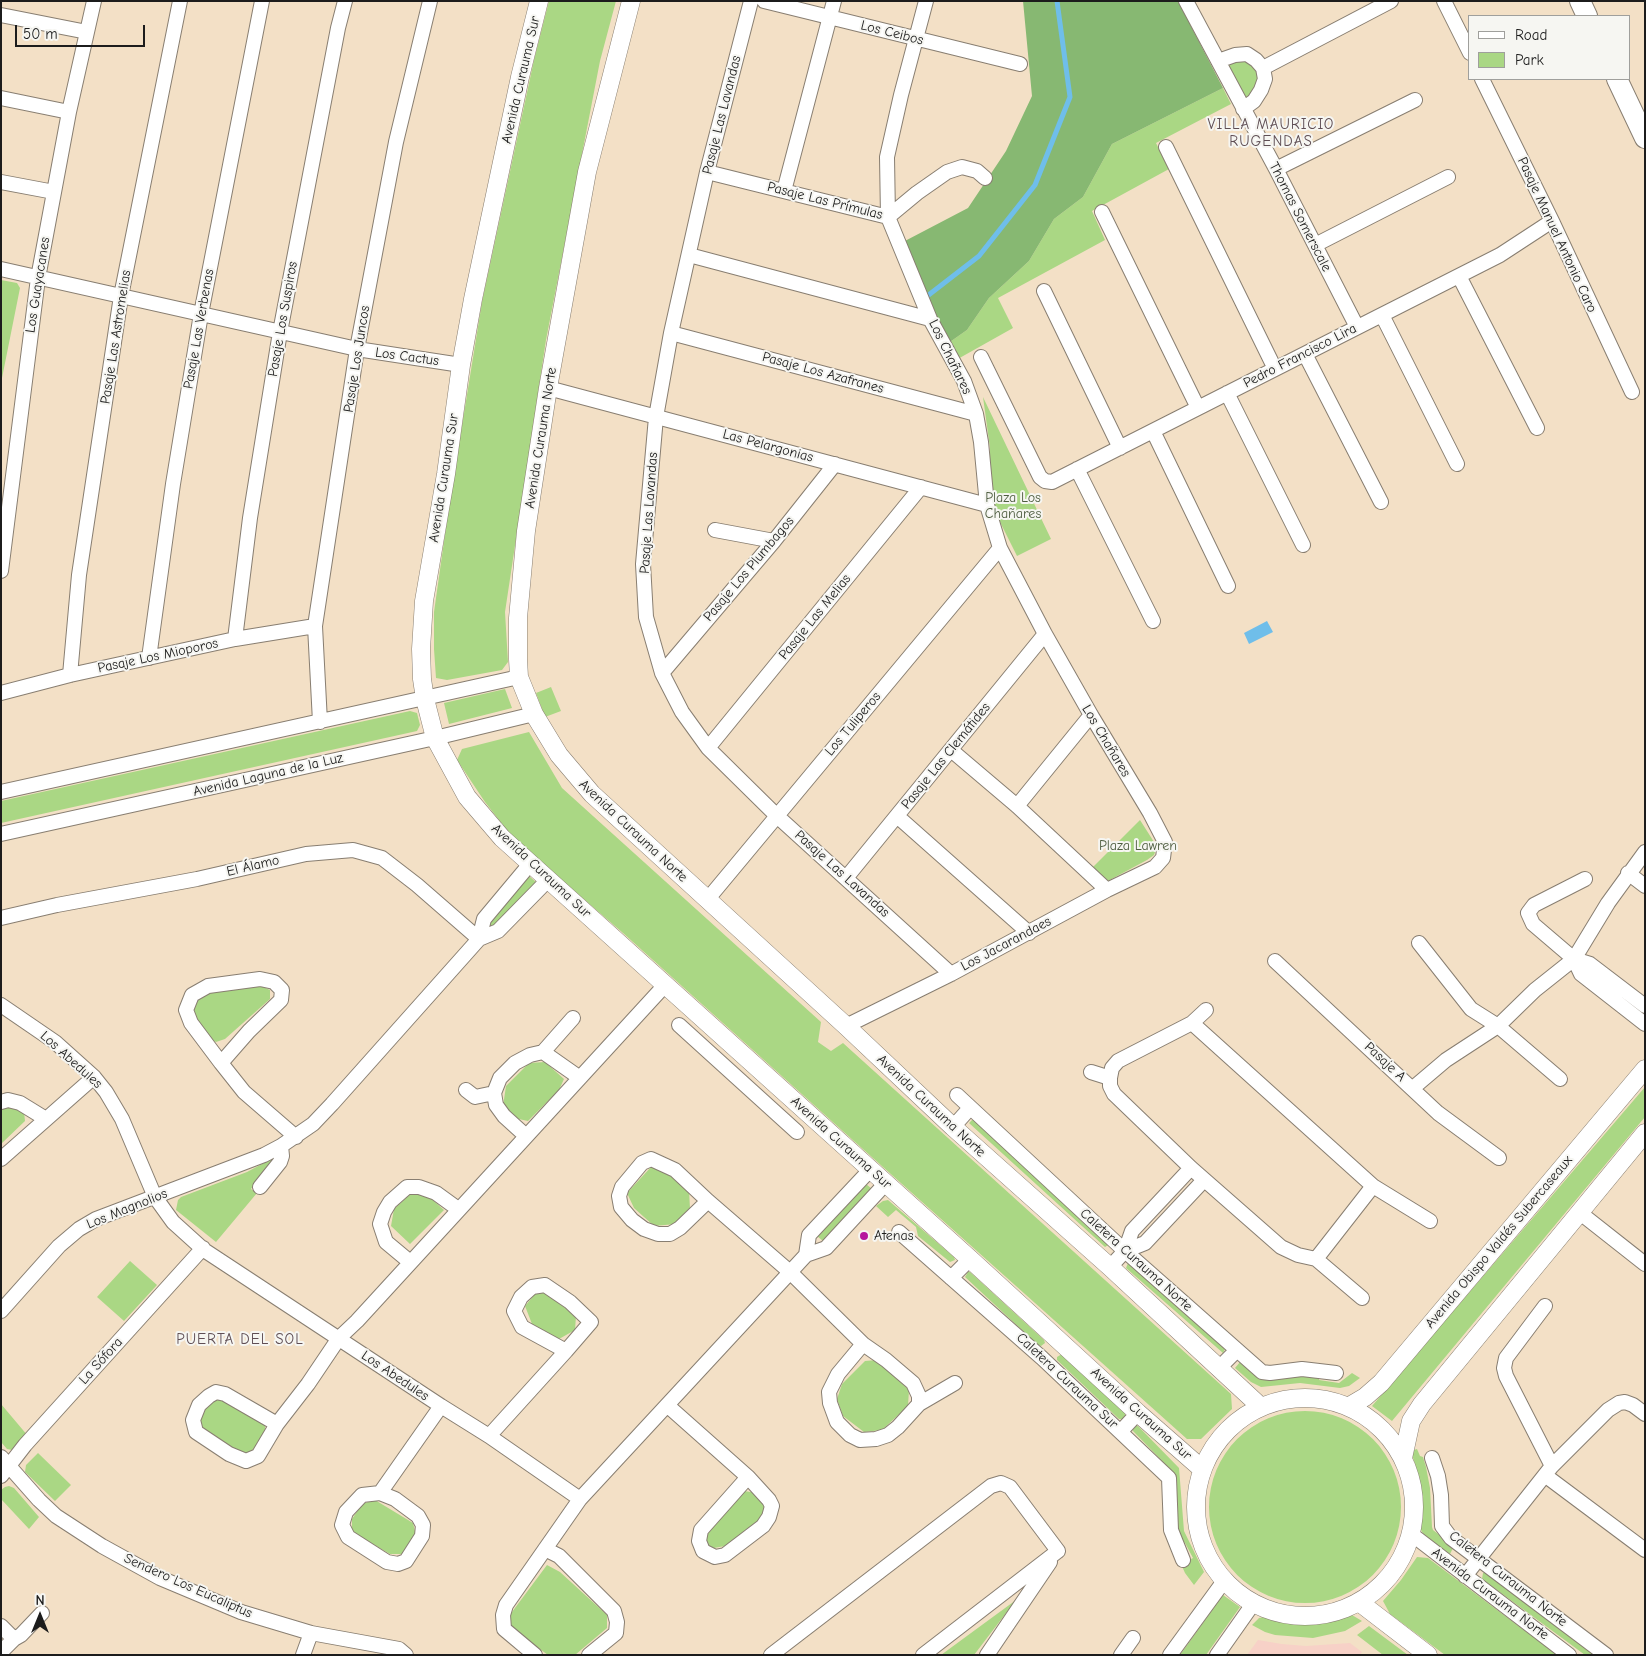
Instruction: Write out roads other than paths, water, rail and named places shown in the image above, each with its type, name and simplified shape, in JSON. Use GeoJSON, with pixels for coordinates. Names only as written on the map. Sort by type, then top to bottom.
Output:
{"type":"FeatureCollection","features":[{"type":"Feature","properties":{"kind":"main road"},"geometry":{"type":"LineString","coordinates":[[1580,1],[1587,15]]}},
{"type":"Feature","properties":{"kind":"main road"},"geometry":{"type":"LineString","coordinates":[[1617,80],[1645,138]]}},
{"type":"Feature","properties":{"kind":"street","name":"Los Guayacanes"},"geometry":{"type":"LineString","coordinates":[[1,571],[38,278],[69,112],[94,1]]}},
{"type":"Feature","properties":{"kind":"street","name":"Pasaje Las Astromelias"},"geometry":{"type":"LineString","coordinates":[[70,675],[79,575],[121,296],[180,1]]}},
{"type":"Feature","properties":{"kind":"street","name":"Pasaje Las Verbenas"},"geometry":{"type":"LineString","coordinates":[[149,658],[173,484],[201,314],[262,1]]}},
{"type":"Feature","properties":{"kind":"street","name":"Pasaje Los Suspiros"},"geometry":{"type":"LineString","coordinates":[[235,639],[250,518],[280,332],[338,28],[345,1]]}},
{"type":"Feature","properties":{"kind":"street","name":"Pasaje Los Juncos"},"geometry":{"type":"LineString","coordinates":[[320,722],[316,626],[357,349],[396,142],[430,1]]}},
{"type":"Feature","properties":{"kind":"street","name":"Avenida Curauma Sur"},"geometry":{"type":"LineString","coordinates":[[539,1],[505,144],[461,365],[446,474],[424,602],[421,649],[422,679],[435,738],[467,797],[502,838],[666,984],[1138,1413],[1202,1468]]}},
{"type":"Feature","properties":{"kind":"street","name":"Avenida Curauma Norte"},"geometry":{"type":"LineString","coordinates":[[631,1],[586,172],[548,388],[526,531],[518,618],[519,677],[534,714],[559,755],[592,794],[846,1026],[953,1127],[1110,1267],[1261,1407]]}},
{"type":"Feature","properties":{"kind":"street","name":"Pasaje Las Lavandas"},"geometry":{"type":"LineString","coordinates":[[751,1],[707,172],[671,332],[656,417],[643,564],[646,617],[662,673],[682,712],[708,748],[777,816],[951,974]]}},
{"type":"Feature","properties":{"kind":"street","name":"Los Ceibos"},"geometry":{"type":"LineString","coordinates":[[764,1],[1020,64]]}},
{"type":"Feature","properties":{"kind":"street"},"geometry":{"type":"LineString","coordinates":[[784,191],[834,1]]}},
{"type":"Feature","properties":{"kind":"street","name":"Los Chañares"},"geometry":{"type":"LineString","coordinates":[[926,1],[901,94],[887,157],[888,217],[930,319],[964,381],[976,414],[981,442],[987,505],[1000,548],[1045,634],[1150,814],[1164,842],[1163,858]]}},
{"type":"Feature","properties":{"kind":"street","name":"Thomas Somerscale"},"geometry":{"type":"LineString","coordinates":[[1186,1],[1276,169],[1357,327]]}},
{"type":"Feature","properties":{"kind":"street"},"geometry":{"type":"LineString","coordinates":[[1263,68],[1391,1]]}},
{"type":"Feature","properties":{"kind":"street"},"geometry":{"type":"LineString","coordinates":[[1444,1],[1468,49]]}},
{"type":"Feature","properties":{"kind":"street"},"geometry":{"type":"LineString","coordinates":[[1,15],[87,32]]}},
{"type":"Feature","properties":{"kind":"street"},"geometry":{"type":"LineString","coordinates":[[1218,61],[1235,55],[1247,54],[1263,68],[1265,79],[1261,90],[1254,102],[1243,109]]}},
{"type":"Feature","properties":{"kind":"street","name":"Pasaje Manuel Antonio Caro"},"geometry":{"type":"LineString","coordinates":[[1482,80],[1632,392]]}},
{"type":"Feature","properties":{"kind":"street"},"geometry":{"type":"LineString","coordinates":[[1,98],[69,112]]}},
{"type":"Feature","properties":{"kind":"street"},"geometry":{"type":"LineString","coordinates":[[1276,169],[1415,100]]}},
{"type":"Feature","properties":{"kind":"street"},"geometry":{"type":"LineString","coordinates":[[1166,147],[1275,369]]}},
{"type":"Feature","properties":{"kind":"street","name":"Pasaje Las Prímulas"},"geometry":{"type":"LineString","coordinates":[[707,172],[888,217],[916,193],[947,172],[962,166],[977,171],[985,178]]}},
{"type":"Feature","properties":{"kind":"street"},"geometry":{"type":"LineString","coordinates":[[1315,245],[1448,177]]}},
{"type":"Feature","properties":{"kind":"street"},"geometry":{"type":"LineString","coordinates":[[1,182],[54,192]]}},
{"type":"Feature","properties":{"kind":"street"},"geometry":{"type":"LineString","coordinates":[[1102,212],[1198,408]]}},
{"type":"Feature","properties":{"kind":"street","name":"Pedro Francisco Lira"},"geometry":{"type":"LineString","coordinates":[[981,356],[1040,476],[1045,482],[1052,482],[1500,255],[1552,222]]}},
{"type":"Feature","properties":{"kind":"street"},"geometry":{"type":"LineString","coordinates":[[689,255],[930,319]]}},
{"type":"Feature","properties":{"kind":"street","name":"Los Cactus"},"geometry":{"type":"LineString","coordinates":[[1,269],[357,349],[461,365]]}},
{"type":"Feature","properties":{"kind":"street"},"geometry":{"type":"LineString","coordinates":[[1459,276],[1537,428]]}},
{"type":"Feature","properties":{"kind":"street"},"geometry":{"type":"LineString","coordinates":[[1044,291],[1120,448]]}},
{"type":"Feature","properties":{"kind":"street"},"geometry":{"type":"LineString","coordinates":[[1382,315],[1457,464]]}},
{"type":"Feature","properties":{"kind":"street","name":"Pasaje Los Azafranes"},"geometry":{"type":"LineString","coordinates":[[671,332],[976,414]]}},
{"type":"Feature","properties":{"kind":"street"},"geometry":{"type":"LineString","coordinates":[[1305,354],[1381,502]]}},
{"type":"Feature","properties":{"kind":"street","name":"Las Pelargonias"},"geometry":{"type":"LineString","coordinates":[[548,388],[987,505]]}},
{"type":"Feature","properties":{"kind":"street"},"geometry":{"type":"LineString","coordinates":[[1227,393],[1302,545]]}},
{"type":"Feature","properties":{"kind":"street"},"geometry":{"type":"LineString","coordinates":[[1153,431],[1228,586]]}},
{"type":"Feature","properties":{"kind":"street","name":"Pasaje Los Plumbagos"},"geometry":{"type":"LineString","coordinates":[[662,673],[774,541],[835,464]]}},
{"type":"Feature","properties":{"kind":"street"},"geometry":{"type":"LineString","coordinates":[[1077,469],[1153,621]]}},
{"type":"Feature","properties":{"kind":"street","name":"Pasaje Las Melias"},"geometry":{"type":"LineString","coordinates":[[708,748],[921,487]]}},
{"type":"Feature","properties":{"kind":"street"},"geometry":{"type":"LineString","coordinates":[[715,530],[774,541]]}},
{"type":"Feature","properties":{"kind":"street","name":"Los Tuliperos"},"geometry":{"type":"LineString","coordinates":[[707,900],[1000,548]]}},
{"type":"Feature","properties":{"kind":"street","name":"Pasaje Los Mioporos"},"geometry":{"type":"LineString","coordinates":[[1,693],[70,675],[235,639],[316,626]]}},
{"type":"Feature","properties":{"kind":"street","name":"Pasaje Las Clemátides"},"geometry":{"type":"LineString","coordinates":[[846,878],[1045,634]]}},
{"type":"Feature","properties":{"kind":"street"},"geometry":{"type":"LineString","coordinates":[[1,792],[519,677]]}},
{"type":"Feature","properties":{"kind":"street","name":"Avenida Laguna de la Luz"},"geometry":{"type":"LineString","coordinates":[[1,834],[435,738],[534,714]]}},
{"type":"Feature","properties":{"kind":"street"},"geometry":{"type":"LineString","coordinates":[[1017,806],[1091,715]]}},
{"type":"Feature","properties":{"kind":"street"},"geometry":{"type":"LineString","coordinates":[[951,750],[1017,806],[1107,890]]}},
{"type":"Feature","properties":{"kind":"street"},"geometry":{"type":"LineString","coordinates":[[897,816],[1029,933]]}},
{"type":"Feature","properties":{"kind":"street","name":"El Álamo"},"geometry":{"type":"LineString","coordinates":[[1,918],[197,879],[306,854],[353,850],[382,858],[417,885],[479,939]]}},
{"type":"Feature","properties":{"kind":"street"},"geometry":{"type":"LineString","coordinates":[[1412,1088],[1446,1060],[1498,1026],[1535,990],[1574,959],[1608,903],[1645,852]]}},
{"type":"Feature","properties":{"kind":"street","name":"Los Jacarandaes"},"geometry":{"type":"LineString","coordinates":[[846,1026],[951,974],[1107,890],[1155,867],[1163,858]]}},
{"type":"Feature","properties":{"kind":"street","name":"Los Magnolios"},"geometry":{"type":"LineString","coordinates":[[479,939],[484,919],[530,864]]}},
{"type":"Feature","properties":{"kind":"street"},"geometry":{"type":"LineString","coordinates":[[1628,873],[1645,886]]}},
{"type":"Feature","properties":{"kind":"street"},"geometry":{"type":"LineString","coordinates":[[1585,879],[1534,906],[1528,913],[1533,924],[1574,959],[1590,964],[1645,1006]]}},
{"type":"Feature","properties":{"kind":"street","name":"Los Magnolios"},"geometry":{"type":"LineString","coordinates":[[1,1311],[59,1246],[79,1229],[96,1219],[264,1155],[296,1136],[328,1109],[479,939],[498,931],[548,880]]}},
{"type":"Feature","properties":{"kind":"street"},"geometry":{"type":"LineString","coordinates":[[1419,943],[1471,1009],[1498,1026],[1560,1079]]}},
{"type":"Feature","properties":{"kind":"street"},"geometry":{"type":"LineString","coordinates":[[1574,959],[1581,974],[1645,1024]]}},
{"type":"Feature","properties":{"kind":"street","name":"Pasaje A"},"geometry":{"type":"LineString","coordinates":[[1275,961],[1438,1113],[1499,1158]]}},
{"type":"Feature","properties":{"kind":"street"},"geometry":{"type":"LineString","coordinates":[[221,1063],[249,1031],[281,1000],[282,990],[274,982],[260,979],[208,986],[192,994],[186,1010],[191,1024],[221,1063],[244,1092],[296,1136]]}},
{"type":"Feature","properties":{"kind":"street"},"geometry":{"type":"LineString","coordinates":[[278,1424],[225,1394],[216,1392],[199,1405],[192,1420],[196,1432],[228,1454],[246,1461],[258,1456],[278,1424],[339,1338],[357,1321],[666,984]]}},
{"type":"Feature","properties":{"kind":"street","name":"Los Abedules"},"geometry":{"type":"LineString","coordinates":[[1,1005],[55,1042],[94,1077],[106,1092],[122,1120],[155,1197],[173,1222],[202,1248],[440,1406],[489,1436],[580,1499]]}},
{"type":"Feature","properties":{"kind":"street"},"geometry":{"type":"LineString","coordinates":[[1206,1010],[1192,1023],[1118,1061],[1112,1068],[1110,1078],[1110,1086],[1114,1094],[1204,1180],[1281,1247],[1298,1255],[1316,1260],[1362,1298]]}},
{"type":"Feature","properties":{"kind":"street"},"geometry":{"type":"LineString","coordinates":[[526,1136],[504,1116],[496,1105],[494,1093],[500,1078],[515,1063],[530,1055],[542,1052],[573,1018]]}},
{"type":"Feature","properties":{"kind":"street"},"geometry":{"type":"LineString","coordinates":[[1192,1023],[1373,1186],[1430,1221]]}},
{"type":"Feature","properties":{"kind":"street"},"geometry":{"type":"LineString","coordinates":[[679,1025],[797,1132]]}},
{"type":"Feature","properties":{"kind":"street"},"geometry":{"type":"LineString","coordinates":[[542,1052],[580,1078]]}},
{"type":"Feature","properties":{"kind":"street"},"geometry":{"type":"LineString","coordinates":[[745,1085],[759,1069]]}},
{"type":"Feature","properties":{"kind":"street","name":"Avenida Obispo Valdés Subercaseaux"},"geometry":{"type":"LineString","coordinates":[[1348,1407],[1365,1397],[1381,1383],[1645,1069]]}},
{"type":"Feature","properties":{"kind":"street"},"geometry":{"type":"LineString","coordinates":[[1091,1072],[1110,1078]]}},
{"type":"Feature","properties":{"kind":"street"},"geometry":{"type":"LineString","coordinates":[[1,1159],[94,1077]]}},
{"type":"Feature","properties":{"kind":"street"},"geometry":{"type":"LineString","coordinates":[[466,1090],[475,1097],[494,1093]]}},
{"type":"Feature","properties":{"kind":"street","name":"Caletera Curauma Norte"},"geometry":{"type":"LineString","coordinates":[[957,1096],[1132,1245],[1237,1350],[1265,1373],[1302,1369],[1336,1373]]}},
{"type":"Feature","properties":{"kind":"street"},"geometry":{"type":"LineString","coordinates":[[1,1102],[8,1100],[20,1103],[46,1119]]}},
{"type":"Feature","properties":{"kind":"street"},"geometry":{"type":"LineString","coordinates":[[953,1127],[970,1108]]}},
{"type":"Feature","properties":{"kind":"street"},"geometry":{"type":"LineString","coordinates":[[1403,1458],[1411,1421],[1422,1404],[1645,1133]]}},
{"type":"Feature","properties":{"kind":"street"},"geometry":{"type":"LineString","coordinates":[[260,1187],[280,1162],[282,1156],[281,1146]]}},
{"type":"Feature","properties":{"kind":"street"},"geometry":{"type":"LineString","coordinates":[[708,1201],[680,1228],[670,1234],[658,1234],[632,1220],[621,1207],[619,1196],[622,1188],[642,1163],[651,1159],[675,1170],[790,1272],[863,1344],[886,1360],[913,1383],[919,1396],[919,1404]]}},
{"type":"Feature","properties":{"kind":"street"},"geometry":{"type":"LineString","coordinates":[[1132,1245],[1132,1231],[1191,1168]]}},
{"type":"Feature","properties":{"kind":"street"},"geometry":{"type":"LineString","coordinates":[[535,1655],[504,1629],[503,1615],[506,1605],[580,1499],[668,1406],[806,1254],[810,1235],[870,1170]]}},
{"type":"Feature","properties":{"kind":"street"},"geometry":{"type":"LineString","coordinates":[[1110,1267],[1132,1245],[1145,1243],[1204,1180]]}},
{"type":"Feature","properties":{"kind":"street"},"geometry":{"type":"LineString","coordinates":[[806,1254],[826,1248],[886,1183]]}},
{"type":"Feature","properties":{"kind":"street"},"geometry":{"type":"LineString","coordinates":[[1316,1260],[1373,1186]]}},
{"type":"Feature","properties":{"kind":"street"},"geometry":{"type":"LineString","coordinates":[[410,1262],[386,1242],[380,1224],[390,1202],[407,1187],[419,1187],[436,1193],[458,1209]]}},
{"type":"Feature","properties":{"kind":"street"},"geometry":{"type":"LineString","coordinates":[[1579,1212],[1645,1264]]}},
{"type":"Feature","properties":{"kind":"street","name":"Caletera Curauma Sur"},"geometry":{"type":"LineString","coordinates":[[899,1232],[1042,1358],[1169,1478],[1171,1530],[1183,1560]]}},
{"type":"Feature","properties":{"kind":"street","name":"La Sófora"},"geometry":{"type":"LineString","coordinates":[[4,1466],[202,1248]]}},
{"type":"Feature","properties":{"kind":"street"},"geometry":{"type":"LineString","coordinates":[[951,1278],[970,1259]]}},
{"type":"Feature","properties":{"kind":"street"},"geometry":{"type":"LineString","coordinates":[[489,1436],[566,1351],[591,1322],[570,1302],[545,1285],[532,1287],[521,1297],[514,1311],[522,1327],[566,1351]]}},
{"type":"Feature","properties":{"kind":"street"},"geometry":{"type":"LineString","coordinates":[[1545,1306],[1506,1358],[1504,1368],[1506,1376],[1549,1471],[1645,1550]]}},
{"type":"Feature","properties":{"kind":"street"},"geometry":{"type":"LineString","coordinates":[[1042,1358],[1060,1341]]}},
{"type":"Feature","properties":{"kind":"street"},"geometry":{"type":"LineString","coordinates":[[863,1344],[838,1374],[829,1392],[830,1404],[837,1422],[850,1435],[860,1440],[876,1439],[888,1435],[919,1404],[955,1383]]}},
{"type":"Feature","properties":{"kind":"street"},"geometry":{"type":"LineString","coordinates":[[1218,1369],[1237,1350]]}},
{"type":"Feature","properties":{"kind":"street"},"geometry":{"type":"LineString","coordinates":[[1304,1398],[1326,1400],[1348,1407],[1374,1423],[1395,1445],[1403,1458],[1410,1477],[1414,1497],[1414,1517],[1399,1563],[1381,1586],[1358,1602],[1324,1615],[1288,1615],[1253,1604],[1224,1581],[1209,1561],[1198,1531],[1195,1515],[1196,1491],[1202,1468],[1217,1442],[1227,1430],[1248,1413],[1261,1407],[1282,1400],[1304,1398]]}},
{"type":"Feature","properties":{"kind":"street"},"geometry":{"type":"LineString","coordinates":[[1465,1576],[1549,1471],[1613,1405],[1626,1402],[1645,1414]]}},
{"type":"Feature","properties":{"kind":"street"},"geometry":{"type":"LineString","coordinates":[[380,1493],[395,1499],[418,1516],[422,1525],[422,1536],[406,1561],[398,1564],[387,1562],[348,1537],[342,1525],[346,1512],[362,1495],[380,1493],[440,1406]]}},
{"type":"Feature","properties":{"kind":"street"},"geometry":{"type":"LineString","coordinates":[[668,1406],[748,1477],[769,1500],[772,1506],[769,1517],[763,1526],[725,1555],[715,1557],[703,1551],[699,1541],[701,1530],[748,1477]]}},
{"type":"Feature","properties":{"kind":"street"},"geometry":{"type":"LineString","coordinates":[[1121,1431],[1138,1413]]}},
{"type":"Feature","properties":{"kind":"street","name":"Caletera Curauma Norte"},"geometry":{"type":"LineString","coordinates":[[1432,1458],[1438,1476],[1441,1495],[1442,1526],[1451,1538],[1606,1655]]}},
{"type":"Feature","properties":{"kind":"street","name":"Sendero Los Eucaliptus"},"geometry":{"type":"LineString","coordinates":[[4,1466],[56,1516],[128,1562],[160,1578],[241,1612],[311,1632],[399,1649],[406,1655]]}},
{"type":"Feature","properties":{"kind":"street"},"geometry":{"type":"LineString","coordinates":[[771,1655],[991,1486],[1001,1483],[1010,1487],[1058,1551]]}},
{"type":"Feature","properties":{"kind":"street","name":"Avenida Curauma Norte"},"geometry":{"type":"LineString","coordinates":[[1410,1533],[1569,1655]]}},
{"type":"Feature","properties":{"kind":"street"},"geometry":{"type":"LineString","coordinates":[[545,1549],[559,1556],[614,1611],[617,1622],[616,1633],[589,1655]]}},
{"type":"Feature","properties":{"kind":"street"},"geometry":{"type":"LineString","coordinates":[[923,1655],[1058,1551]]}},
{"type":"Feature","properties":{"kind":"street"},"geometry":{"type":"LineString","coordinates":[[986,1655],[1058,1551]]}},
{"type":"Feature","properties":{"kind":"street"},"geometry":{"type":"LineString","coordinates":[[1170,1655],[1224,1581]]}},
{"type":"Feature","properties":{"kind":"street"},"geometry":{"type":"LineString","coordinates":[[1358,1602],[1428,1655]]}},
{"type":"Feature","properties":{"kind":"street"},"geometry":{"type":"LineString","coordinates":[[1217,1655],[1253,1604]]}},
{"type":"Feature","properties":{"kind":"street"},"geometry":{"type":"LineString","coordinates":[[1,1652],[14,1639],[22,1635],[42,1614]]}},
{"type":"Feature","properties":{"kind":"street"},"geometry":{"type":"LineString","coordinates":[[1,1626],[14,1639]]}},
{"type":"Feature","properties":{"kind":"street"},"geometry":{"type":"LineString","coordinates":[[303,1655],[311,1632]]}},
{"type":"Feature","properties":{"kind":"street"},"geometry":{"type":"LineString","coordinates":[[1121,1655],[1133,1638]]}},
{"type":"Feature","properties":{"kind":"water"},"geometry":{"type":"Polygon","coordinates":[[[1267,621],[1273,632],[1249,644],[1244,633],[1267,621]]]}},
{"type":"Feature","properties":{"kind":"waterway"},"geometry":{"type":"LineString","coordinates":[[926,297],[979,256],[1035,185],[1070,97],[1057,1]]}},
{"type":"Feature","properties":{"kind":"place","name":"Atenas"},"geometry":{"type":"Point","coordinates":[864,1236]}},
{"type":"Feature","properties":{"kind":"district","name":"VILLA MAURICIO RUGENDAS"},"geometry":{"type":"Point","coordinates":[1271,134]}},
{"type":"Feature","properties":{"kind":"district","name":"PUERTA DEL SOL"},"geometry":{"type":"Point","coordinates":[240,1340]}},
{"type":"Feature","properties":{"kind":"park label","name":"Plaza Los Chañares"},"geometry":{"type":"Point","coordinates":[1013,506]}},
{"type":"Feature","properties":{"kind":"park label","name":"Plaza Lawren"},"geometry":{"type":"Point","coordinates":[1138,846]}}]}
